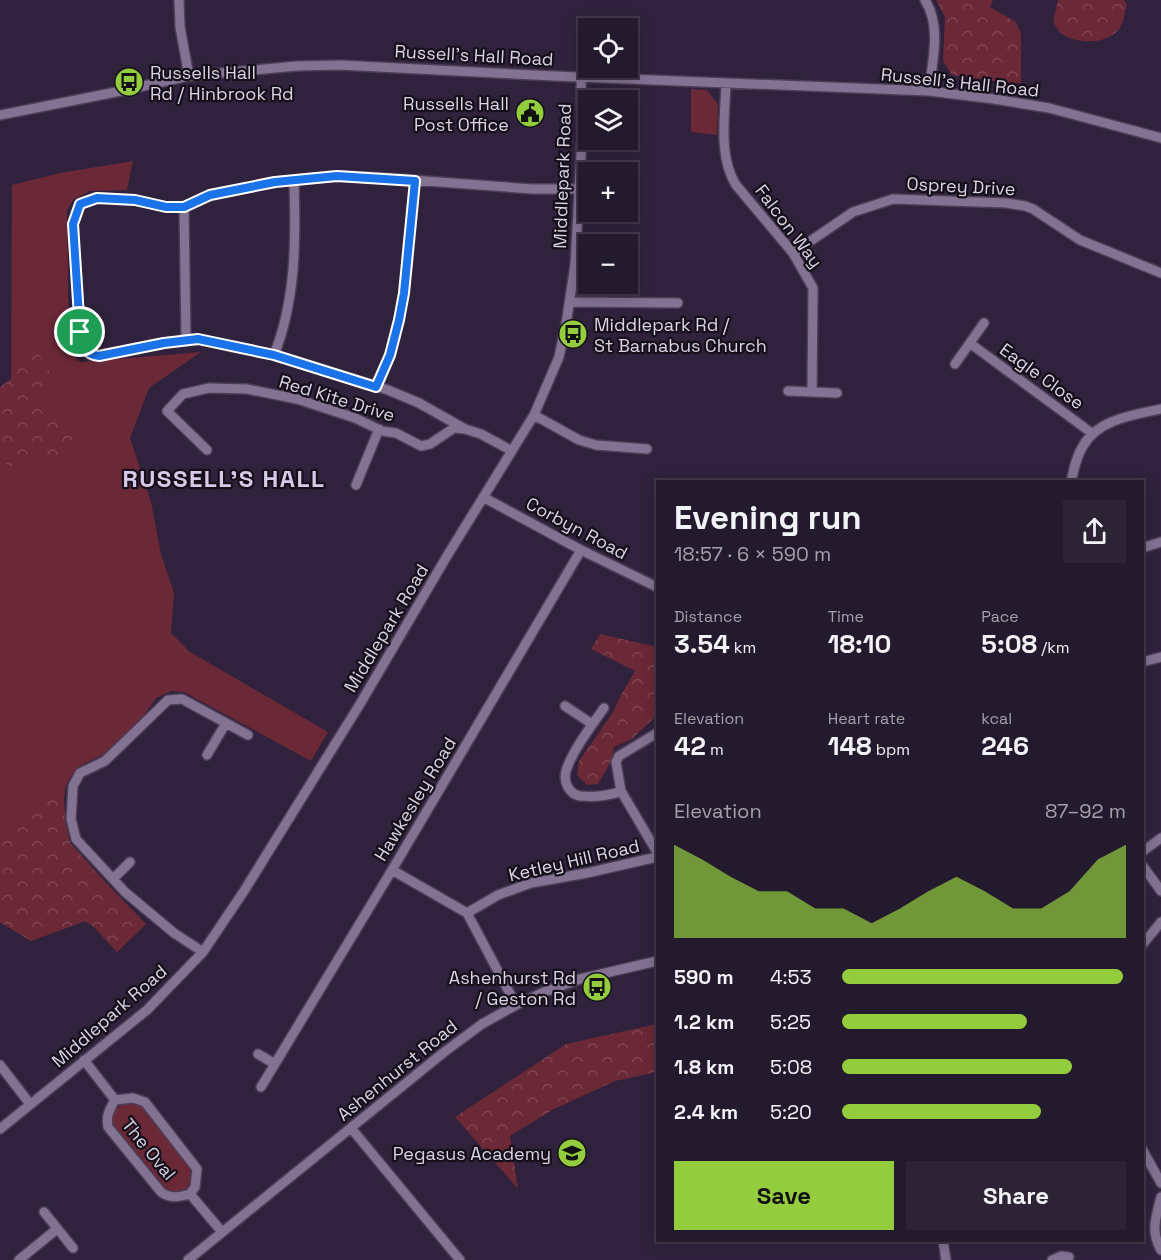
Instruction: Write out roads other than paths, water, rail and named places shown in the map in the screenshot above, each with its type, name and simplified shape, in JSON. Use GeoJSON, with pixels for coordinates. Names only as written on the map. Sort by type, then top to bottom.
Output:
{"type":"FeatureCollection","features":[{"type":"Feature","properties":{"kind":"street"},"geometry":{"type":"LineString","coordinates":[[179,0],[180,27],[189,76]]}},
{"type":"Feature","properties":{"kind":"street"},"geometry":{"type":"LineString","coordinates":[[925,0],[932,11],[934,33],[929,92]]}},
{"type":"Feature","properties":{"kind":"street","name":"Russell's Hall Road"},"geometry":{"type":"LineString","coordinates":[[0,115],[189,76],[297,66],[340,65],[578,77]]}},
{"type":"Feature","properties":{"kind":"street","name":"Middlepark Road"},"geometry":{"type":"LineString","coordinates":[[581,78],[581,162]]}},
{"type":"Feature","properties":{"kind":"street","name":"Russell's Hall Road"},"geometry":{"type":"LineString","coordinates":[[605,78],[929,92],[994,99],[1049,108],[1161,138]]}},
{"type":"Feature","properties":{"kind":"street","name":"Falcon Way"},"geometry":{"type":"LineString","coordinates":[[726,83],[724,148],[730,175],[793,253],[813,288],[812,392]]}},
{"type":"Feature","properties":{"kind":"street"},"geometry":{"type":"LineString","coordinates":[[512,451],[481,434],[465,429],[419,403],[274,355],[198,339],[164,343],[99,356],[92,355],[82,344],[80,332],[73,224],[80,204],[97,198],[135,200],[166,207],[184,207],[210,195],[275,182],[337,176],[532,189],[578,189]]}},
{"type":"Feature","properties":{"kind":"street"},"geometry":{"type":"LineString","coordinates":[[274,355],[281,338],[292,282],[296,216],[294,181]]}},
{"type":"Feature","properties":{"kind":"street"},"geometry":{"type":"LineString","coordinates":[[376,387],[390,355],[401,311],[415,181]]}},
{"type":"Feature","properties":{"kind":"street","name":"Osprey Drive"},"geometry":{"type":"LineString","coordinates":[[793,253],[853,212],[893,199],[987,202],[1015,204],[1033,209],[1080,240],[1161,273]]}},
{"type":"Feature","properties":{"kind":"street"},"geometry":{"type":"LineString","coordinates":[[184,207],[186,341]]}},
{"type":"Feature","properties":{"kind":"street","name":"Middlepark Road"},"geometry":{"type":"LineString","coordinates":[[0,1129],[147,1010],[203,952],[244,891],[534,415],[559,357],[570,302],[578,219]]}},
{"type":"Feature","properties":{"kind":"street"},"geometry":{"type":"LineString","coordinates":[[570,302],[678,303]]}},
{"type":"Feature","properties":{"kind":"street"},"geometry":{"type":"LineString","coordinates":[[955,364],[984,323]]}},
{"type":"Feature","properties":{"kind":"street","name":"Eagle Close"},"geometry":{"type":"LineString","coordinates":[[970,344],[1093,434]]}},
{"type":"Feature","properties":{"kind":"street","name":"Red Kite Drive"},"geometry":{"type":"LineString","coordinates":[[207,450],[167,411],[183,394],[209,388],[247,389],[297,399],[396,433],[421,446],[430,444],[454,428],[465,429]]}},
{"type":"Feature","properties":{"kind":"street"},"geometry":{"type":"LineString","coordinates":[[788,391],[837,393]]}},
{"type":"Feature","properties":{"kind":"street"},"geometry":{"type":"LineString","coordinates":[[1072,480],[1083,444],[1107,423],[1161,410]]}},
{"type":"Feature","properties":{"kind":"street"},"geometry":{"type":"LineString","coordinates":[[534,415],[579,440],[596,445],[647,449]]}},
{"type":"Feature","properties":{"kind":"street"},"geometry":{"type":"LineString","coordinates":[[356,485],[380,429]]}},
{"type":"Feature","properties":{"kind":"street","name":"Corbyn Road"},"geometry":{"type":"LineString","coordinates":[[483,497],[581,550],[656,587]]}},
{"type":"Feature","properties":{"kind":"street"},"geometry":{"type":"LineString","coordinates":[[1144,547],[1161,542]]}},
{"type":"Feature","properties":{"kind":"street","name":"Hawkesley Road"},"geometry":{"type":"LineString","coordinates":[[261,1087],[581,550]]}},
{"type":"Feature","properties":{"kind":"street"},"geometry":{"type":"LineString","coordinates":[[1144,661],[1161,657]]}},
{"type":"Feature","properties":{"kind":"street"},"geometry":{"type":"LineString","coordinates":[[203,952],[174,933],[125,892],[76,839],[70,819],[73,786],[80,773],[105,761],[168,700],[182,699],[248,735]]}},
{"type":"Feature","properties":{"kind":"street"},"geometry":{"type":"LineString","coordinates":[[565,706],[592,724]]}},
{"type":"Feature","properties":{"kind":"street"},"geometry":{"type":"LineString","coordinates":[[604,708],[573,757],[565,778],[568,789],[574,795],[588,797],[621,790]]}},
{"type":"Feature","properties":{"kind":"street"},"geometry":{"type":"LineString","coordinates":[[207,755],[226,723]]}},
{"type":"Feature","properties":{"kind":"street"},"geometry":{"type":"LineString","coordinates":[[656,735],[619,756],[616,762],[621,790],[656,850]]}},
{"type":"Feature","properties":{"kind":"street"},"geometry":{"type":"LineString","coordinates":[[1144,851],[1161,838]]}},
{"type":"Feature","properties":{"kind":"street","name":"Ketley Hill Road"},"geometry":{"type":"LineString","coordinates":[[467,913],[498,895],[531,883],[656,857]]}},
{"type":"Feature","properties":{"kind":"street"},"geometry":{"type":"LineString","coordinates":[[113,879],[130,862]]}},
{"type":"Feature","properties":{"kind":"street"},"geometry":{"type":"LineString","coordinates":[[1144,868],[1161,891]]}},
{"type":"Feature","properties":{"kind":"street"},"geometry":{"type":"LineString","coordinates":[[392,870],[467,913],[516,1005]]}},
{"type":"Feature","properties":{"kind":"street"},"geometry":{"type":"LineString","coordinates":[[1144,943],[1161,922]]}},
{"type":"Feature","properties":{"kind":"street","name":"Ashenhurst Road"},"geometry":{"type":"LineString","coordinates":[[188,1260],[482,1024],[544,992],[580,979],[656,961]]}},
{"type":"Feature","properties":{"kind":"street"},"geometry":{"type":"LineString","coordinates":[[258,1054],[275,1064]]}},
{"type":"Feature","properties":{"kind":"street","name":"The Oval"},"geometry":{"type":"LineString","coordinates":[[84,1060],[115,1100]]}},
{"type":"Feature","properties":{"kind":"street"},"geometry":{"type":"LineString","coordinates":[[0,1065],[30,1104]]}},
{"type":"Feature","properties":{"kind":"street","name":"The Oval"},"geometry":{"type":"LineString","coordinates":[[134,1098],[145,1102],[197,1169],[195,1187],[190,1194],[179,1197],[167,1196],[161,1192],[108,1127],[107,1117],[115,1100],[134,1098]]}},
{"type":"Feature","properties":{"kind":"street"},"geometry":{"type":"LineString","coordinates":[[351,1128],[460,1260]]}},
{"type":"Feature","properties":{"kind":"street"},"geometry":{"type":"LineString","coordinates":[[1144,1153],[1161,1183]]}},
{"type":"Feature","properties":{"kind":"street","name":"The Oval"},"geometry":{"type":"LineString","coordinates":[[190,1194],[222,1232]]}},
{"type":"Feature","properties":{"kind":"street"},"geometry":{"type":"LineString","coordinates":[[1161,1197],[1154,1233],[1161,1250]]}},
{"type":"Feature","properties":{"kind":"street"},"geometry":{"type":"LineString","coordinates":[[44,1212],[73,1248]]}},
{"type":"Feature","properties":{"kind":"street"},"geometry":{"type":"LineString","coordinates":[[19,1260],[57,1229]]}},
{"type":"Feature","properties":{"kind":"street"},"geometry":{"type":"LineString","coordinates":[[943,1242],[946,1260]]}},
{"type":"Feature","properties":{"kind":"street"},"geometry":{"type":"LineString","coordinates":[[1052,1260],[1061,1256],[1069,1257]]}},
{"type":"Feature","properties":{"kind":"place","name":"Russells Hall Rd / Hinbrook Rd"},"geometry":{"type":"Point","coordinates":[129,82]}},
{"type":"Feature","properties":{"kind":"place","name":"Russells Hall Post Office"},"geometry":{"type":"Point","coordinates":[530,113]}},
{"type":"Feature","properties":{"kind":"place","name":"Middlepark Rd / St Barnabus Church"},"geometry":{"type":"Point","coordinates":[573,334]}},
{"type":"Feature","properties":{"kind":"place","name":"Ashenhurst Rd / Geston Rd"},"geometry":{"type":"Point","coordinates":[597,987]}},
{"type":"Feature","properties":{"kind":"place","name":"Pegasus Academy"},"geometry":{"type":"Point","coordinates":[572,1153]}},
{"type":"Feature","properties":{"kind":"district","name":"RUSSELL'S HALL"},"geometry":{"type":"Point","coordinates":[224,478]}}]}
